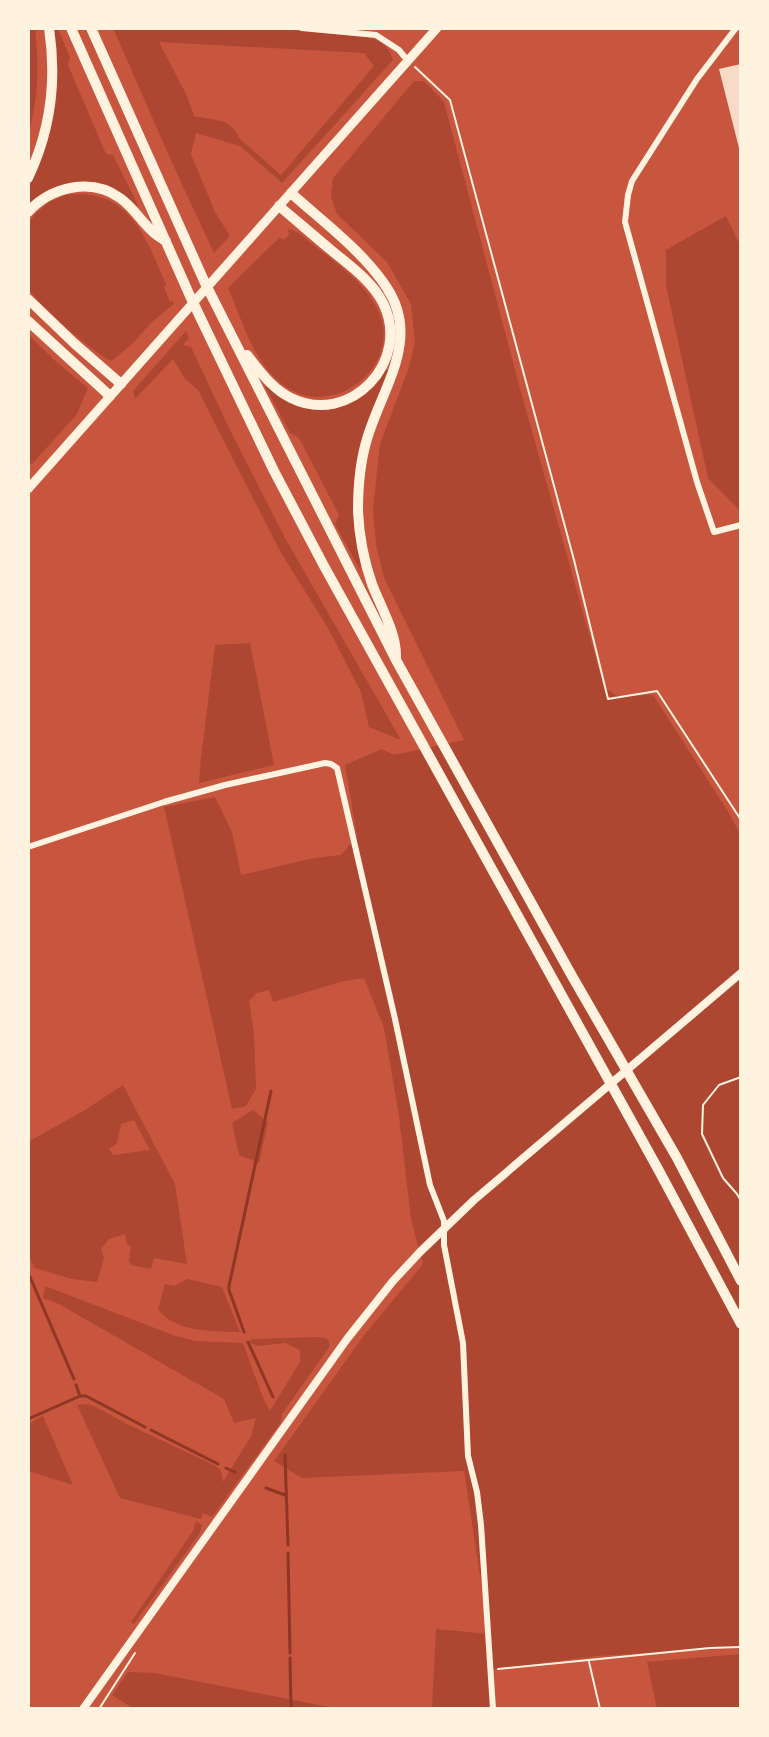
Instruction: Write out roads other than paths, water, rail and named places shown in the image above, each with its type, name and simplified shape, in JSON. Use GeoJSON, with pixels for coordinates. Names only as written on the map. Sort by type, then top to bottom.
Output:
{"type":"FeatureCollection","features":[{"type":"Feature","properties":{"kind":"highway"},"geometry":{"type":"LineString","coordinates":[[28,178],[50,114],[53,67],[49,28]]}},
{"type":"Feature","properties":{"kind":"highway"},"geometry":{"type":"LineString","coordinates":[[71,28],[178,269],[274,471],[741,1324]]}},
{"type":"Feature","properties":{"kind":"highway"},"geometry":{"type":"LineString","coordinates":[[91,28],[191,255],[396,660],[677,1158],[741,1281]]}},
{"type":"Feature","properties":{"kind":"highway"},"geometry":{"type":"LineString","coordinates":[[28,212],[47,196],[60,190],[89,187],[106,190],[120,197],[152,232],[167,241]]}},
{"type":"Feature","properties":{"kind":"highway"},"geometry":{"type":"LineString","coordinates":[[291,193],[380,277],[397,308],[400,325],[398,358],[367,437],[358,496],[360,534],[370,579],[397,643],[396,660]]}},
{"type":"Feature","properties":{"kind":"highway"},"geometry":{"type":"LineString","coordinates":[[236,341],[278,390],[299,401],[321,405],[339,402],[362,391],[380,370],[388,352],[391,330],[379,295],[347,263],[279,206]]}},
{"type":"Feature","properties":{"kind":"highway"},"geometry":{"type":"LineString","coordinates":[[28,299],[121,384]]}},
{"type":"Feature","properties":{"kind":"highway"},"geometry":{"type":"LineString","coordinates":[[28,321],[110,396]]}},
{"type":"Feature","properties":{"kind":"main road"},"geometry":{"type":"LineString","coordinates":[[28,489],[437,28]]}},
{"type":"Feature","properties":{"kind":"main road"},"geometry":{"type":"LineString","coordinates":[[83,1709],[347,1339],[393,1281],[474,1200],[741,973]]}},
{"type":"Feature","properties":{"kind":"street"},"geometry":{"type":"LineString","coordinates":[[302,28],[376,35],[399,50],[408,61]]}},
{"type":"Feature","properties":{"kind":"street"},"geometry":{"type":"LineString","coordinates":[[736,28],[697,79],[640,167],[632,181],[625,222],[697,482],[714,532],[741,525]]}},
{"type":"Feature","properties":{"kind":"street"},"geometry":{"type":"LineString","coordinates":[[28,847],[225,785],[325,763],[337,768],[430,1185],[444,1221],[444,1245],[463,1343],[466,1443],[481,1525],[493,1709]]}},
{"type":"Feature","properties":{"kind":"waterway"},"geometry":{"type":"LineString","coordinates":[[244,1332],[229,1286],[271,1091]]}},
{"type":"Feature","properties":{"kind":"waterway"},"geometry":{"type":"LineString","coordinates":[[30,1277],[74,1379]]}},
{"type":"Feature","properties":{"kind":"waterway"},"geometry":{"type":"LineString","coordinates":[[248,1342],[273,1397]]}},
{"type":"Feature","properties":{"kind":"waterway"},"geometry":{"type":"LineString","coordinates":[[76,1385],[80,1396]]}},
{"type":"Feature","properties":{"kind":"waterway"},"geometry":{"type":"LineString","coordinates":[[28,1419],[86,1396],[145,1427]]}},
{"type":"Feature","properties":{"kind":"waterway"},"geometry":{"type":"LineString","coordinates":[[151,1430],[218,1464]]}},
{"type":"Feature","properties":{"kind":"waterway"},"geometry":{"type":"LineString","coordinates":[[285,1455],[288,1545]]}},
{"type":"Feature","properties":{"kind":"waterway"},"geometry":{"type":"LineString","coordinates":[[226,1468],[235,1472]]}},
{"type":"Feature","properties":{"kind":"waterway"},"geometry":{"type":"LineString","coordinates":[[266,1488],[285,1495]]}},
{"type":"Feature","properties":{"kind":"waterway"},"geometry":{"type":"LineString","coordinates":[[288,1553],[290,1653]]}},
{"type":"Feature","properties":{"kind":"waterway"},"geometry":{"type":"LineString","coordinates":[[290,1658],[291,1709]]}}]}
